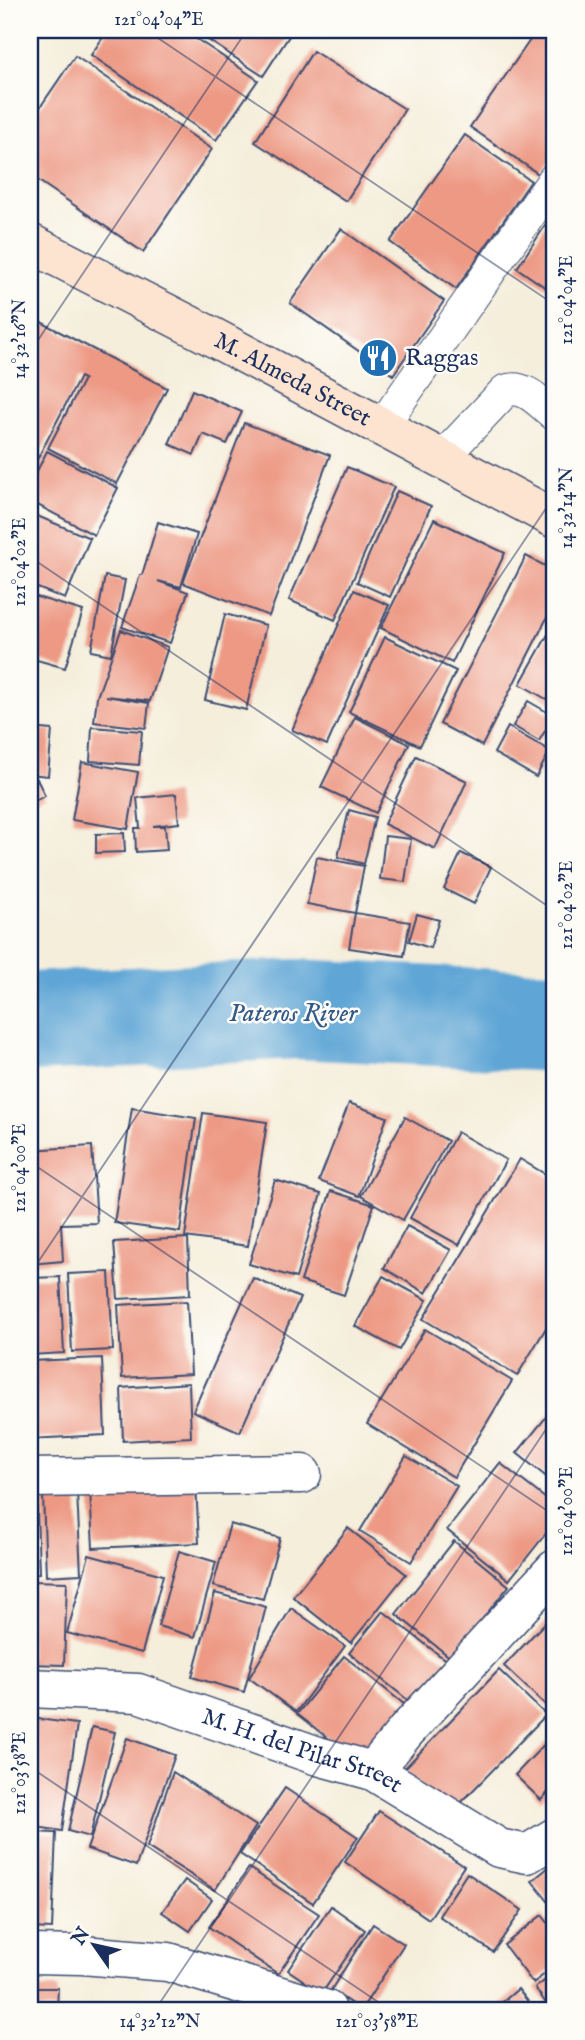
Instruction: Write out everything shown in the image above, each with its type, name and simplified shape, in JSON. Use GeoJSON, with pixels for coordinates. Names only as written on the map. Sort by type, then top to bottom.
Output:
{"type":"FeatureCollection","features":[{"type":"Feature","properties":{"kind":"main road","name":"M. Almeda Street"},"geometry":{"type":"LineString","coordinates":[[30,245],[382,426],[555,519]]}},
{"type":"Feature","properties":{"kind":"street"},"geometry":{"type":"LineString","coordinates":[[30,1478],[302,1474]]}},
{"type":"Feature","properties":{"kind":"street"},"geometry":{"type":"LineString","coordinates":[[373,1771],[555,1569]]}},
{"type":"Feature","properties":{"kind":"street","name":"M. H. del Pilar Street"},"geometry":{"type":"LineString","coordinates":[[30,1688],[138,1693],[318,1756],[373,1771],[499,1847],[527,1854],[555,1837]]}},
{"type":"Feature","properties":{"kind":"street"},"geometry":{"type":"LineString","coordinates":[[30,1954],[169,1962],[327,2010]]}},
{"type":"Feature","properties":{"kind":"lane"},"geometry":{"type":"LineString","coordinates":[[382,426],[555,178]]}},
{"type":"Feature","properties":{"kind":"lane"},"geometry":{"type":"LineString","coordinates":[[442,458],[505,391],[513,388],[524,391],[555,415]]}},
{"type":"Feature","properties":{"kind":"building"},"geometry":{"type":"Polygon","coordinates":[[[108,30],[183,30],[258,80],[216,140],[91,55],[108,30]]]}},
{"type":"Feature","properties":{"kind":"building"},"geometry":{"type":"Polygon","coordinates":[[[193,30],[293,30],[263,76],[193,30]]]}},
{"type":"Feature","properties":{"kind":"building"},"geometry":{"type":"Polygon","coordinates":[[[537,30],[555,30],[555,154],[540,175],[470,127],[537,30]]]}},
{"type":"Feature","properties":{"kind":"building"},"geometry":{"type":"Polygon","coordinates":[[[313,51],[405,109],[346,201],[255,142],[313,51]]]}},
{"type":"Feature","properties":{"kind":"building"},"geometry":{"type":"Polygon","coordinates":[[[75,56],[212,149],[143,252],[30,175],[30,122],[75,56]]]}},
{"type":"Feature","properties":{"kind":"building"},"geometry":{"type":"Polygon","coordinates":[[[465,135],[531,181],[456,289],[390,242],[465,135]]]}},
{"type":"Feature","properties":{"kind":"building"},"geometry":{"type":"Polygon","coordinates":[[[555,211],[555,294],[517,268],[555,211]]]}},
{"type":"Feature","properties":{"kind":"building"},"geometry":{"type":"Polygon","coordinates":[[[341,229],[444,301],[393,375],[290,303],[341,229]]]}},
{"type":"Feature","properties":{"kind":"building"},"geometry":{"type":"Polygon","coordinates":[[[41,322],[167,388],[117,484],[48,448],[84,379],[80,377],[30,473],[30,342],[41,322]]]}},
{"type":"Feature","properties":{"kind":"building"},"geometry":{"type":"Polygon","coordinates":[[[192,390],[242,412],[227,444],[203,434],[194,455],[169,444],[192,390]]]}},
{"type":"Feature","properties":{"kind":"building"},"geometry":{"type":"Polygon","coordinates":[[[244,423],[330,455],[269,616],[183,583],[244,423]]]}},
{"type":"Feature","properties":{"kind":"building"},"geometry":{"type":"Polygon","coordinates":[[[47,451],[118,488],[94,535],[30,501],[30,485],[47,451]]]}},
{"type":"Feature","properties":{"kind":"building"},"geometry":{"type":"Polygon","coordinates":[[[347,467],[394,487],[335,620],[289,600],[347,467]]]}},
{"type":"Feature","properties":{"kind":"building"},"geometry":{"type":"Polygon","coordinates":[[[397,491],[431,506],[390,597],[357,582],[397,491]]]}},
{"type":"Feature","properties":{"kind":"building"},"geometry":{"type":"Polygon","coordinates":[[[30,513],[90,538],[65,599],[30,585],[30,513]]]}},
{"type":"Feature","properties":{"kind":"building"},"geometry":{"type":"Polygon","coordinates":[[[434,519],[505,553],[452,663],[381,628],[434,519]]]}},
{"type":"Feature","properties":{"kind":"building"},"geometry":{"type":"Polygon","coordinates":[[[158,522],[197,534],[181,587],[158,581],[188,592],[170,643],[122,627],[158,522]]]}},
{"type":"Feature","properties":{"kind":"building"},"geometry":{"type":"Polygon","coordinates":[[[526,556],[555,571],[555,602],[482,746],[440,724],[526,556]]]}},
{"type":"Feature","properties":{"kind":"building"},"geometry":{"type":"Polygon","coordinates":[[[105,576],[125,580],[111,655],[91,651],[105,576]]]}},
{"type":"Feature","properties":{"kind":"building"},"geometry":{"type":"Polygon","coordinates":[[[354,590],[389,605],[327,745],[292,730],[354,590]]]}},
{"type":"Feature","properties":{"kind":"building"},"geometry":{"type":"Polygon","coordinates":[[[30,595],[83,611],[65,668],[30,658],[30,595]]]}},
{"type":"Feature","properties":{"kind":"building"},"geometry":{"type":"Polygon","coordinates":[[[225,614],[266,625],[246,710],[205,700],[225,614]]]}},
{"type":"Feature","properties":{"kind":"building"},"geometry":{"type":"Polygon","coordinates":[[[555,622],[555,704],[520,684],[555,622]]]}},
{"type":"Feature","properties":{"kind":"building"},"geometry":{"type":"Polygon","coordinates":[[[121,630],[168,647],[150,701],[106,696],[149,703],[146,728],[94,722],[97,697],[121,630]]]}},
{"type":"Feature","properties":{"kind":"building"},"geometry":{"type":"Polygon","coordinates":[[[385,637],[456,671],[420,746],[349,712],[385,637]]]}},
{"type":"Feature","properties":{"kind":"building"},"geometry":{"type":"Polygon","coordinates":[[[528,701],[554,716],[539,741],[513,726],[528,701]]]}},
{"type":"Feature","properties":{"kind":"building"},"geometry":{"type":"Polygon","coordinates":[[[355,717],[409,744],[376,813],[321,787],[355,717]]]}},
{"type":"Feature","properties":{"kind":"building"},"geometry":{"type":"Polygon","coordinates":[[[92,727],[142,731],[139,765],[90,761],[92,727]]]}},
{"type":"Feature","properties":{"kind":"building"},"geometry":{"type":"Polygon","coordinates":[[[508,727],[550,751],[536,777],[494,753],[508,727]]]}},
{"type":"Feature","properties":{"kind":"building"},"geometry":{"type":"Polygon","coordinates":[[[30,728],[52,730],[48,776],[30,774],[30,728]]]}},
{"type":"Feature","properties":{"kind":"building"},"geometry":{"type":"Polygon","coordinates":[[[416,756],[467,781],[435,849],[384,824],[416,756]]]}},
{"type":"Feature","properties":{"kind":"building"},"geometry":{"type":"Polygon","coordinates":[[[82,762],[138,772],[128,829],[72,820],[82,762]]]}},
{"type":"Feature","properties":{"kind":"building"},"geometry":{"type":"Polygon","coordinates":[[[30,778],[37,779],[45,796],[30,803],[30,778]]]}},
{"type":"Feature","properties":{"kind":"building"},"geometry":{"type":"Polygon","coordinates":[[[176,794],[179,823],[153,826],[165,826],[167,850],[136,852],[135,828],[140,828],[137,798],[176,794]]]}},
{"type":"Feature","properties":{"kind":"building"},"geometry":{"type":"Polygon","coordinates":[[[349,810],[375,817],[364,864],[338,857],[349,810]]]}},
{"type":"Feature","properties":{"kind":"building"},"geometry":{"type":"Polygon","coordinates":[[[124,833],[125,852],[96,853],[96,834],[124,833]]]}},
{"type":"Feature","properties":{"kind":"building"},"geometry":{"type":"Polygon","coordinates":[[[385,836],[411,839],[405,882],[380,879],[385,836]]]}},
{"type":"Feature","properties":{"kind":"building"},"geometry":{"type":"Polygon","coordinates":[[[461,853],[491,867],[474,904],[444,889],[461,853]]]}},
{"type":"Feature","properties":{"kind":"building"},"geometry":{"type":"Polygon","coordinates":[[[317,857],[364,866],[355,913],[307,904],[317,857]]]}},
{"type":"Feature","properties":{"kind":"building"},"geometry":{"type":"Polygon","coordinates":[[[355,913],[410,922],[404,956],[349,948],[355,913]]]}},
{"type":"Feature","properties":{"kind":"building"},"geometry":{"type":"Polygon","coordinates":[[[417,914],[439,920],[430,948],[409,941],[417,914]]]}},
{"type":"Feature","properties":{"kind":"building"},"geometry":{"type":"Polygon","coordinates":[[[349,1103],[387,1117],[359,1196],[319,1181],[349,1103]]]}},
{"type":"Feature","properties":{"kind":"building"},"geometry":{"type":"Polygon","coordinates":[[[132,1108],[196,1118],[180,1232],[114,1223],[132,1108]]]}},
{"type":"Feature","properties":{"kind":"building"},"geometry":{"type":"Polygon","coordinates":[[[203,1113],[267,1122],[248,1246],[185,1237],[203,1113]]]}},
{"type":"Feature","properties":{"kind":"building"},"geometry":{"type":"Polygon","coordinates":[[[405,1117],[448,1141],[403,1220],[361,1196],[405,1117]]]}},
{"type":"Feature","properties":{"kind":"building"},"geometry":{"type":"Polygon","coordinates":[[[457,1132],[506,1160],[459,1245],[410,1218],[457,1132]]]}},
{"type":"Feature","properties":{"kind":"building"},"geometry":{"type":"Polygon","coordinates":[[[92,1146],[97,1223],[61,1224],[63,1261],[30,1264],[30,1150],[92,1146]]]}},
{"type":"Feature","properties":{"kind":"building"},"geometry":{"type":"Polygon","coordinates":[[[520,1159],[555,1180],[555,1313],[517,1376],[423,1319],[520,1159]]]}},
{"type":"Feature","properties":{"kind":"building"},"geometry":{"type":"Polygon","coordinates":[[[275,1180],[321,1194],[296,1278],[249,1264],[275,1180]]]}},
{"type":"Feature","properties":{"kind":"building"},"geometry":{"type":"Polygon","coordinates":[[[331,1191],[374,1205],[344,1295],[301,1281],[331,1191]]]}},
{"type":"Feature","properties":{"kind":"building"},"geometry":{"type":"Polygon","coordinates":[[[407,1226],[451,1250],[426,1293],[384,1268],[407,1226]]]}},
{"type":"Feature","properties":{"kind":"building"},"geometry":{"type":"Polygon","coordinates":[[[188,1238],[190,1295],[118,1299],[114,1242],[188,1238]]]}},
{"type":"Feature","properties":{"kind":"building"},"geometry":{"type":"Polygon","coordinates":[[[109,1272],[113,1350],[72,1352],[68,1274],[109,1272]]]}},
{"type":"Feature","properties":{"kind":"building"},"geometry":{"type":"Polygon","coordinates":[[[383,1276],[427,1300],[399,1350],[355,1326],[383,1276]]]}},
{"type":"Feature","properties":{"kind":"building"},"geometry":{"type":"Polygon","coordinates":[[[60,1277],[64,1353],[30,1355],[30,1278],[60,1277]]]}},
{"type":"Feature","properties":{"kind":"building"},"geometry":{"type":"Polygon","coordinates":[[[253,1278],[300,1298],[240,1432],[193,1411],[253,1278]]]}},
{"type":"Feature","properties":{"kind":"building"},"geometry":{"type":"Polygon","coordinates":[[[187,1301],[191,1374],[122,1378],[118,1305],[187,1301]]]}},
{"type":"Feature","properties":{"kind":"building"},"geometry":{"type":"Polygon","coordinates":[[[425,1329],[512,1381],[454,1477],[367,1424],[425,1329]]]}},
{"type":"Feature","properties":{"kind":"building"},"geometry":{"type":"Polygon","coordinates":[[[102,1358],[105,1435],[30,1439],[30,1361],[102,1358]]]}},
{"type":"Feature","properties":{"kind":"building"},"geometry":{"type":"Polygon","coordinates":[[[189,1383],[191,1437],[123,1441],[121,1388],[189,1383]]]}},
{"type":"Feature","properties":{"kind":"building"},"geometry":{"type":"Polygon","coordinates":[[[555,1406],[555,1484],[517,1453],[555,1406]]]}},
{"type":"Feature","properties":{"kind":"building"},"geometry":{"type":"Polygon","coordinates":[[[406,1456],[457,1486],[411,1562],[360,1531],[406,1456]]]}},
{"type":"Feature","properties":{"kind":"building"},"geometry":{"type":"Polygon","coordinates":[[[500,1463],[555,1506],[555,1522],[509,1580],[447,1530],[500,1463]]]}},
{"type":"Feature","properties":{"kind":"building"},"geometry":{"type":"Polygon","coordinates":[[[196,1484],[199,1543],[93,1548],[90,1489],[196,1484]]]}},
{"type":"Feature","properties":{"kind":"building"},"geometry":{"type":"Polygon","coordinates":[[[77,1492],[81,1574],[46,1576],[43,1494],[77,1492]]]}},
{"type":"Feature","properties":{"kind":"building"},"geometry":{"type":"Polygon","coordinates":[[[37,1507],[39,1573],[30,1574],[30,1508],[37,1507]]]}},
{"type":"Feature","properties":{"kind":"building"},"geometry":{"type":"Polygon","coordinates":[[[230,1524],[280,1538],[263,1599],[213,1586],[230,1524]]]}},
{"type":"Feature","properties":{"kind":"building"},"geometry":{"type":"Polygon","coordinates":[[[348,1528],[406,1574],[351,1643],[293,1597],[348,1528]]]}},
{"type":"Feature","properties":{"kind":"building"},"geometry":{"type":"Polygon","coordinates":[[[454,1541],[509,1586],[451,1658],[396,1614],[454,1541]]]}},
{"type":"Feature","properties":{"kind":"building"},"geometry":{"type":"Polygon","coordinates":[[[179,1551],[216,1562],[195,1637],[158,1626],[179,1551]]]}},
{"type":"Feature","properties":{"kind":"building"},"geometry":{"type":"Polygon","coordinates":[[[89,1555],[163,1575],[142,1653],[67,1633],[89,1555]]]}},
{"type":"Feature","properties":{"kind":"building"},"geometry":{"type":"Polygon","coordinates":[[[30,1581],[67,1582],[64,1665],[30,1664],[30,1581]]]}},
{"type":"Feature","properties":{"kind":"building"},"geometry":{"type":"Polygon","coordinates":[[[215,1593],[266,1607],[244,1692],[192,1677],[215,1593]]]}},
{"type":"Feature","properties":{"kind":"building"},"geometry":{"type":"Polygon","coordinates":[[[291,1608],[345,1646],[296,1712],[249,1678],[291,1608]]]}},
{"type":"Feature","properties":{"kind":"building"},"geometry":{"type":"Polygon","coordinates":[[[383,1611],[453,1666],[419,1709],[349,1653],[383,1611]]]}},
{"type":"Feature","properties":{"kind":"building"},"geometry":{"type":"Polygon","coordinates":[[[555,1612],[555,1707],[552,1711],[504,1666],[555,1612]]]}},
{"type":"Feature","properties":{"kind":"building"},"geometry":{"type":"Polygon","coordinates":[[[344,1656],[410,1709],[364,1766],[297,1714],[344,1656]]]}},
{"type":"Feature","properties":{"kind":"building"},"geometry":{"type":"Polygon","coordinates":[[[499,1670],[546,1715],[451,1813],[404,1769],[499,1670]]]}},
{"type":"Feature","properties":{"kind":"building"},"geometry":{"type":"Polygon","coordinates":[[[30,1718],[77,1724],[62,1831],[30,1826],[30,1718]]]}},
{"type":"Feature","properties":{"kind":"building"},"geometry":{"type":"Polygon","coordinates":[[[92,1727],[115,1732],[90,1837],[68,1831],[92,1727]]]}},
{"type":"Feature","properties":{"kind":"building"},"geometry":{"type":"Polygon","coordinates":[[[555,1733],[555,1785],[541,1800],[515,1775],[555,1733]]]}},
{"type":"Feature","properties":{"kind":"building"},"geometry":{"type":"Polygon","coordinates":[[[127,1738],[175,1755],[136,1866],[87,1849],[127,1738]]]}},
{"type":"Feature","properties":{"kind":"building"},"geometry":{"type":"Polygon","coordinates":[[[173,1772],[256,1826],[215,1890],[147,1847],[173,1772]]]}},
{"type":"Feature","properties":{"kind":"building"},"geometry":{"type":"Polygon","coordinates":[[[285,1788],[358,1837],[313,1903],[240,1854],[285,1788]]]}},
{"type":"Feature","properties":{"kind":"building"},"geometry":{"type":"Polygon","coordinates":[[[379,1811],[464,1866],[429,1919],[345,1862],[379,1811]]]}},
{"type":"Feature","properties":{"kind":"building"},"geometry":{"type":"Polygon","coordinates":[[[30,1832],[56,1833],[52,1929],[30,1928],[30,1832]]]}},
{"type":"Feature","properties":{"kind":"building"},"geometry":{"type":"Polygon","coordinates":[[[555,1862],[555,1910],[532,1881],[555,1862]]]}},
{"type":"Feature","properties":{"kind":"building"},"geometry":{"type":"Polygon","coordinates":[[[249,1868],[319,1914],[278,1974],[209,1927],[249,1868]]]}},
{"type":"Feature","properties":{"kind":"building"},"geometry":{"type":"Polygon","coordinates":[[[467,1873],[522,1910],[493,1952],[439,1916],[467,1873]]]}},
{"type":"Feature","properties":{"kind":"building"},"geometry":{"type":"Polygon","coordinates":[[[185,1880],[212,1899],[190,1931],[162,1912],[185,1880]]]}},
{"type":"Feature","properties":{"kind":"building"},"geometry":{"type":"Polygon","coordinates":[[[331,1906],[365,1930],[322,1993],[288,1970],[331,1906]]]}},
{"type":"Feature","properties":{"kind":"building"},"geometry":{"type":"Polygon","coordinates":[[[542,1915],[555,1932],[555,1966],[533,1983],[504,1945],[542,1915]]]}},
{"type":"Feature","properties":{"kind":"building"},"geometry":{"type":"Polygon","coordinates":[[[373,1924],[404,1944],[361,2010],[331,1990],[373,1924]]]}},
{"type":"Feature","properties":{"kind":"building"},"geometry":{"type":"Polygon","coordinates":[[[555,1973],[555,2010],[551,2010],[535,1988],[555,1973]]]}},
{"type":"Feature","properties":{"kind":"building"},"geometry":{"type":"Polygon","coordinates":[[[30,1988],[58,1988],[57,2010],[30,2010],[30,1988]]]}},
{"type":"Feature","properties":{"kind":"building"},"geometry":{"type":"Polygon","coordinates":[[[518,1989],[535,2010],[493,2010],[518,1989]]]}},
{"type":"Feature","properties":{"kind":"waterway","name":"Pateros River"},"geometry":{"type":"LineString","coordinates":[[30,1022],[298,1009],[555,1022]]}},
{"type":"Feature","properties":{"kind":"place","name":"Raggas"},"geometry":{"type":"Point","coordinates":[378,358]}}]}
